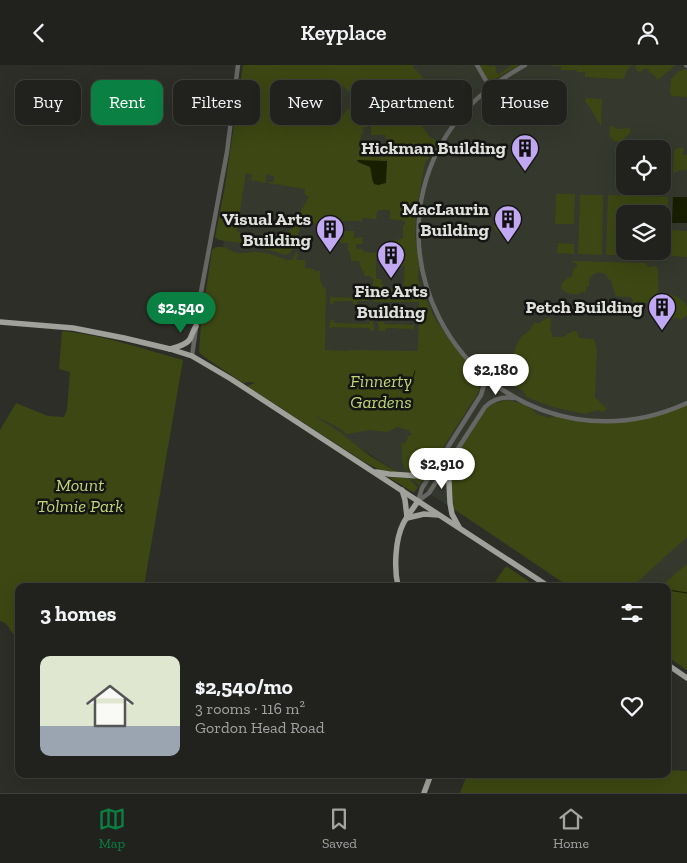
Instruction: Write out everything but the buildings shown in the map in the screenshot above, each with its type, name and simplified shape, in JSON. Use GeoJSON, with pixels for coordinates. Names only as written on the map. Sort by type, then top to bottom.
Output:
{"type":"FeatureCollection","features":[{"type":"Feature","properties":{"kind":"main road"},"geometry":{"type":"LineString","coordinates":[[0,322],[73,328],[124,338],[192,356],[212,367],[361,465],[374,471],[543,583]]}},
{"type":"Feature","properties":{"kind":"main road"},"geometry":{"type":"LineString","coordinates":[[170,349],[189,341],[196,326]]}},
{"type":"Feature","properties":{"kind":"main road"},"geometry":{"type":"LineString","coordinates":[[448,463],[452,514],[460,529]]}},
{"type":"Feature","properties":{"kind":"main road"},"geometry":{"type":"LineString","coordinates":[[374,471],[414,477],[425,474],[436,467]]}},
{"type":"Feature","properties":{"kind":"main road"},"geometry":{"type":"LineString","coordinates":[[402,490],[407,518]]}},
{"type":"Feature","properties":{"kind":"main road"},"geometry":{"type":"LineString","coordinates":[[398,583],[397,549],[401,529],[418,501]]}},
{"type":"Feature","properties":{"kind":"main road"},"geometry":{"type":"LineString","coordinates":[[407,518],[424,514],[440,515]]}},
{"type":"Feature","properties":{"kind":"main road"},"geometry":{"type":"LineString","coordinates":[[671,667],[687,678]]}},
{"type":"Feature","properties":{"kind":"main road"},"geometry":{"type":"LineString","coordinates":[[424,793],[430,778]]}},
{"type":"Feature","properties":{"kind":"street"},"geometry":{"type":"LineString","coordinates":[[192,356],[227,152],[238,65]]}},
{"type":"Feature","properties":{"kind":"street"},"geometry":{"type":"LineString","coordinates":[[477,65],[486,80]]}},
{"type":"Feature","properties":{"kind":"street"},"geometry":{"type":"LineString","coordinates":[[501,80],[525,65]]}},
{"type":"Feature","properties":{"kind":"street"},"geometry":{"type":"LineString","coordinates":[[482,95],[467,109],[451,129],[438,150],[424,187],[418,233],[423,276],[437,315],[455,345],[481,373],[522,401]]}},
{"type":"Feature","properties":{"kind":"street"},"geometry":{"type":"LineString","coordinates":[[418,501],[422,488],[481,395],[484,385],[481,373]]}},
{"type":"Feature","properties":{"kind":"street"},"geometry":{"type":"LineString","coordinates":[[418,501],[429,493],[482,410],[494,400],[511,397],[558,415],[599,421],[641,418],[687,403]]}},
{"type":"Feature","properties":{"kind":"shaded area"},"geometry":{"type":"Polygon","coordinates":[[[255,65],[687,65],[687,670],[671,659],[671,583],[565,583],[242,370],[212,309],[244,125],[260,125],[260,80],[252,80],[255,65]]]}},
{"type":"Feature","properties":{"kind":"shaded area"},"geometry":{"type":"Polygon","coordinates":[[[357,160],[387,161],[386,183],[374,184],[370,167],[357,160]]]}},
{"type":"Feature","properties":{"kind":"shaded area"},"geometry":{"type":"Polygon","coordinates":[[[673,197],[687,197],[687,223],[672,223],[673,197]]]}},
{"type":"Feature","properties":{"kind":"green space","name":"Finnerty Gardens"},"geometry":{"type":"Polygon","coordinates":[[[243,65],[413,65],[423,80],[351,80],[351,93],[341,85],[341,80],[270,80],[270,125],[341,125],[341,117],[351,106],[351,125],[421,125],[437,144],[425,163],[417,206],[415,235],[419,284],[434,317],[456,349],[478,373],[480,383],[479,390],[474,399],[419,485],[406,470],[402,461],[401,443],[404,444],[412,434],[408,430],[397,427],[387,432],[370,430],[346,434],[341,429],[312,414],[341,433],[370,456],[397,472],[382,471],[366,463],[247,386],[255,383],[243,383],[199,352],[201,324],[212,250],[218,247],[237,253],[271,254],[289,260],[292,260],[296,252],[298,254],[296,260],[305,260],[305,268],[320,271],[321,282],[326,290],[325,350],[418,351],[419,302],[373,302],[373,280],[370,276],[365,276],[359,261],[351,261],[348,243],[340,243],[340,238],[344,237],[344,231],[354,231],[354,238],[362,237],[363,244],[356,244],[356,249],[363,249],[363,251],[370,253],[378,252],[376,279],[382,279],[381,284],[383,284],[383,288],[398,289],[398,293],[403,293],[405,266],[388,265],[388,268],[382,268],[387,260],[382,248],[393,247],[394,241],[403,238],[403,225],[405,225],[405,221],[390,219],[389,210],[378,210],[376,214],[377,219],[362,218],[362,221],[343,221],[339,226],[303,221],[290,253],[285,255],[255,245],[219,240],[215,237],[234,125],[260,125],[260,80],[241,80],[243,65]],[[371,126],[363,127],[360,151],[370,152],[370,157],[385,157],[386,135],[371,135],[371,126]],[[246,173],[237,231],[240,232],[240,236],[283,242],[309,197],[304,194],[305,189],[268,183],[274,182],[274,176],[266,174],[266,183],[251,180],[252,175],[246,173]]]}},
{"type":"Feature","properties":{"kind":"green space"},"geometry":{"type":"Polygon","coordinates":[[[480,65],[488,65],[489,67],[494,65],[496,72],[499,74],[512,65],[519,65],[497,78],[491,80],[487,78],[480,65]]]}},
{"type":"Feature","properties":{"kind":"green space"},"geometry":{"type":"Polygon","coordinates":[[[552,65],[633,65],[629,67],[623,79],[585,77],[585,72],[561,70],[561,66],[552,65]]]}},
{"type":"Feature","properties":{"kind":"green space"},"geometry":{"type":"Polygon","coordinates":[[[636,65],[675,65],[658,80],[648,69],[643,69],[640,73],[635,68],[636,65]]]}},
{"type":"Feature","properties":{"kind":"green space"},"geometry":{"type":"Polygon","coordinates":[[[684,69],[687,70],[687,97],[672,96],[670,93],[671,79],[684,69]]]}},
{"type":"Feature","properties":{"kind":"green space"},"geometry":{"type":"Polygon","coordinates":[[[586,98],[602,99],[601,126],[585,102],[586,98]]]}},
{"type":"Feature","properties":{"kind":"green space"},"geometry":{"type":"Polygon","coordinates":[[[610,126],[618,129],[630,128],[630,133],[622,140],[614,141],[609,135],[610,126]]]}},
{"type":"Feature","properties":{"kind":"green space"},"geometry":{"type":"Polygon","coordinates":[[[676,148],[684,148],[683,155],[687,155],[687,168],[686,170],[678,170],[678,172],[673,174],[674,151],[676,148]]]}},
{"type":"Feature","properties":{"kind":"green space"},"geometry":{"type":"Polygon","coordinates":[[[556,194],[575,194],[574,224],[555,224],[556,194]]]}},
{"type":"Feature","properties":{"kind":"green space"},"geometry":{"type":"Polygon","coordinates":[[[580,195],[603,195],[602,255],[578,254],[580,195]]]}},
{"type":"Feature","properties":{"kind":"green space"},"geometry":{"type":"Polygon","coordinates":[[[608,195],[668,197],[668,205],[616,205],[616,255],[606,255],[608,195]]]}},
{"type":"Feature","properties":{"kind":"green space"},"geometry":{"type":"Polygon","coordinates":[[[498,219],[504,219],[508,226],[504,233],[498,233],[494,229],[494,223],[498,219]]]}},
{"type":"Feature","properties":{"kind":"green space"},"geometry":{"type":"Polygon","coordinates":[[[672,230],[687,231],[687,257],[671,256],[672,230]]]}},
{"type":"Feature","properties":{"kind":"green space"},"geometry":{"type":"Polygon","coordinates":[[[558,243],[574,244],[574,254],[557,253],[558,243]]]}},
{"type":"Feature","properties":{"kind":"green space"},"geometry":{"type":"Polygon","coordinates":[[[571,261],[645,263],[648,267],[656,266],[658,268],[658,293],[655,294],[655,297],[651,297],[649,302],[638,305],[634,304],[632,298],[615,295],[612,281],[606,275],[599,272],[589,279],[589,286],[586,287],[585,293],[566,293],[561,287],[565,280],[572,276],[573,270],[577,266],[577,264],[571,261]]]}},
{"type":"Feature","properties":{"kind":"green space"},"geometry":{"type":"Polygon","coordinates":[[[662,292],[683,301],[687,307],[687,315],[680,320],[678,318],[669,319],[662,317],[661,314],[666,311],[662,305],[662,292]]]}},
{"type":"Feature","properties":{"kind":"green space"},"geometry":{"type":"Polygon","coordinates":[[[330,295],[331,297],[369,298],[369,301],[357,301],[357,305],[353,304],[353,301],[334,301],[334,304],[330,304],[330,295]]]}},
{"type":"Feature","properties":{"kind":"green space"},"geometry":{"type":"Polygon","coordinates":[[[547,318],[551,319],[550,329],[553,337],[566,336],[574,331],[577,332],[579,338],[594,339],[597,350],[595,397],[607,409],[603,412],[598,410],[585,414],[553,407],[526,397],[523,391],[509,383],[504,370],[521,337],[530,330],[534,323],[539,323],[547,318]]]}},
{"type":"Feature","properties":{"kind":"green space"},"geometry":{"type":"Polygon","coordinates":[[[331,320],[334,320],[334,323],[369,324],[370,321],[373,321],[374,330],[370,331],[369,328],[332,327],[330,329],[331,320]]]}},
{"type":"Feature","properties":{"kind":"green space"},"geometry":{"type":"Polygon","coordinates":[[[378,322],[413,325],[413,323],[414,330],[386,328],[385,331],[379,331],[378,322]]]}},
{"type":"Feature","properties":{"kind":"green space","name":"Mount Tolmie Park"},"geometry":{"type":"Polygon","coordinates":[[[62,331],[108,339],[183,360],[145,583],[15,583],[15,634],[4,622],[0,621],[0,430],[16,403],[48,416],[64,417],[67,410],[70,372],[59,369],[62,331]]]}},
{"type":"Feature","properties":{"kind":"green space"},"geometry":{"type":"Polygon","coordinates":[[[507,400],[520,403],[537,414],[549,418],[554,416],[583,422],[605,423],[638,420],[687,405],[687,537],[636,583],[564,583],[454,509],[450,475],[454,459],[487,408],[495,403],[507,400]]]}},
{"type":"Feature","properties":{"kind":"green space"},"geometry":{"type":"Polygon","coordinates":[[[388,477],[408,478],[418,487],[413,492],[388,477]]]}},
{"type":"Feature","properties":{"kind":"green space"},"geometry":{"type":"Polygon","coordinates":[[[687,564],[687,670],[671,659],[671,583],[665,583],[687,564]]]}},
{"type":"Feature","properties":{"kind":"green space"},"geometry":{"type":"Polygon","coordinates":[[[506,566],[531,583],[494,583],[506,566]]]}},
{"type":"Feature","properties":{"kind":"green space"},"geometry":{"type":"Polygon","coordinates":[[[671,770],[687,771],[687,793],[460,793],[466,778],[671,778],[671,770]]]}},
{"type":"Feature","properties":{"kind":"waterway"},"geometry":{"type":"LineString","coordinates":[[414,380],[415,371]]}},
{"type":"Feature","properties":{"kind":"waterway"},"geometry":{"type":"LineString","coordinates":[[671,590],[687,593]]}},
{"type":"Feature","properties":{"kind":"place","name":"Hickman Building"},"geometry":{"type":"Point","coordinates":[525,172]}},
{"type":"Feature","properties":{"kind":"place","name":"MacLaurin Building"},"geometry":{"type":"Point","coordinates":[508,243]}},
{"type":"Feature","properties":{"kind":"place","name":"Visual Arts Building"},"geometry":{"type":"Point","coordinates":[330,253]}},
{"type":"Feature","properties":{"kind":"place","name":"Fine Arts Building"},"geometry":{"type":"Point","coordinates":[391,279]}},
{"type":"Feature","properties":{"kind":"place","name":"Petch Building"},"geometry":{"type":"Point","coordinates":[662,331]}}]}
